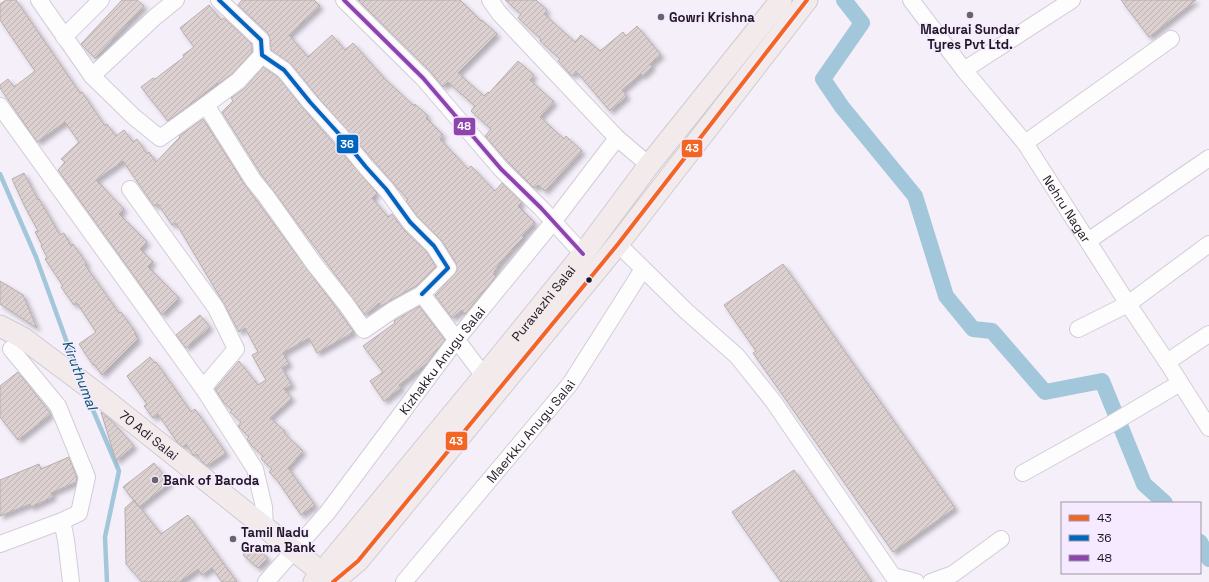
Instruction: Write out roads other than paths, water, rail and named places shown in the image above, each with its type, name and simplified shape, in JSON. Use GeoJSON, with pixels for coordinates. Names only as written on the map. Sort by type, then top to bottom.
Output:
{"type":"FeatureCollection","features":[{"type":"Feature","properties":{"kind":"main road","name":"Puravazhi Salai"},"geometry":{"type":"LineString","coordinates":[[324,580],[484,376],[583,254],[649,166],[781,0]]}},
{"type":"Feature","properties":{"kind":"main road","name":"Puravazhi Salai"},"geometry":{"type":"LineString","coordinates":[[324,580],[358,560],[618,244],[807,0]]}},
{"type":"Feature","properties":{"kind":"main road","name":"70 Adi Salai"},"geometry":{"type":"LineString","coordinates":[[0,326],[18,348],[99,395],[294,551],[324,580]]}},
{"type":"Feature","properties":{"kind":"street"},"geometry":{"type":"LineString","coordinates":[[39,0],[92,76],[134,117],[160,138],[238,80],[262,55],[261,40],[219,0]]}},
{"type":"Feature","properties":{"kind":"street"},"geometry":{"type":"LineString","coordinates":[[64,37],[101,0]]}},
{"type":"Feature","properties":{"kind":"street"},"geometry":{"type":"LineString","coordinates":[[92,76],[176,0]]}},
{"type":"Feature","properties":{"kind":"street"},"geometry":{"type":"LineString","coordinates":[[344,0],[423,78],[501,169],[541,208],[583,254]]}},
{"type":"Feature","properties":{"kind":"street"},"geometry":{"type":"LineString","coordinates":[[490,0],[499,13],[617,138],[649,166]]}},
{"type":"Feature","properties":{"kind":"street","name":"Nehru Nagar"},"geometry":{"type":"LineString","coordinates":[[911,0],[964,70],[1025,143],[1180,383],[1204,409],[1209,428]]}},
{"type":"Feature","properties":{"kind":"street"},"geometry":{"type":"LineString","coordinates":[[964,70],[1072,0]]}},
{"type":"Feature","properties":{"kind":"street"},"geometry":{"type":"LineString","coordinates":[[1025,143],[1171,39]]}},
{"type":"Feature","properties":{"kind":"street"},"geometry":{"type":"LineString","coordinates":[[206,105],[253,180],[364,330],[393,310],[422,294],[448,268],[434,246],[410,222],[386,190],[284,70],[262,55]]}},
{"type":"Feature","properties":{"kind":"street"},"geometry":{"type":"LineString","coordinates":[[0,106],[202,388],[255,469],[264,507],[265,528]]}},
{"type":"Feature","properties":{"kind":"street","name":"Kizhakku Anugu Salai"},"geometry":{"type":"LineString","coordinates":[[266,582],[326,513],[457,339],[553,222],[617,138]]}},
{"type":"Feature","properties":{"kind":"street"},"geometry":{"type":"LineString","coordinates":[[1088,241],[1209,158]]}},
{"type":"Feature","properties":{"kind":"street"},"geometry":{"type":"LineString","coordinates":[[130,189],[216,308],[236,349],[202,388]]}},
{"type":"Feature","properties":{"kind":"street"},"geometry":{"type":"LineString","coordinates":[[618,244],[686,311],[737,356],[773,401],[893,576],[916,582]]}},
{"type":"Feature","properties":{"kind":"street"},"geometry":{"type":"LineString","coordinates":[[1078,329],[1128,304],[1209,244]]}},
{"type":"Feature","properties":{"kind":"street","name":"Maerkku Anugu Salai"},"geometry":{"type":"LineString","coordinates":[[404,582],[570,384],[643,269]]}},
{"type":"Feature","properties":{"kind":"street"},"geometry":{"type":"LineString","coordinates":[[422,294],[484,376]]}},
{"type":"Feature","properties":{"kind":"street"},"geometry":{"type":"LineString","coordinates":[[1167,362],[1209,334]]}},
{"type":"Feature","properties":{"kind":"street"},"geometry":{"type":"LineString","coordinates":[[0,544],[62,521],[79,513],[87,477],[58,406],[18,348]]}},
{"type":"Feature","properties":{"kind":"street"},"geometry":{"type":"LineString","coordinates":[[1023,473],[1118,420],[1180,383]]}},
{"type":"Feature","properties":{"kind":"street"},"geometry":{"type":"LineString","coordinates":[[62,521],[71,582]]}},
{"type":"Feature","properties":{"kind":"street"},"geometry":{"type":"LineString","coordinates":[[931,582],[953,574],[1001,539]]}},
{"type":"Feature","properties":{"kind":"waterway"},"geometry":{"type":"LineString","coordinates":[[844,0],[862,23],[823,79],[842,107],[915,196],[946,296],[973,329],[992,331],[1045,392],[1102,381],[1144,484],[1164,502]]}},
{"type":"Feature","properties":{"kind":"waterway","name":"Kiruthumal"},"geometry":{"type":"LineString","coordinates":[[0,174],[36,257],[77,370]]}},
{"type":"Feature","properties":{"kind":"waterway","name":"Kiruthumal"},"geometry":{"type":"LineString","coordinates":[[87,396],[119,471],[105,537],[107,582]]}},
{"type":"Feature","properties":{"kind":"waterway"},"geometry":{"type":"LineString","coordinates":[[1201,544],[1209,559]]}},
{"type":"Feature","properties":{"kind":"place","name":"Madurai Sundar Tyres Pvt Ltd."},"geometry":{"type":"Point","coordinates":[970,15]}},
{"type":"Feature","properties":{"kind":"place","name":"Gowri Krishna"},"geometry":{"type":"Point","coordinates":[661,17]}},
{"type":"Feature","properties":{"kind":"place","name":"Bank of Baroda"},"geometry":{"type":"Point","coordinates":[155,480]}},
{"type":"Feature","properties":{"kind":"place","name":"Tamil Nadu Grama Bank"},"geometry":{"type":"Point","coordinates":[233,539]}}]}
